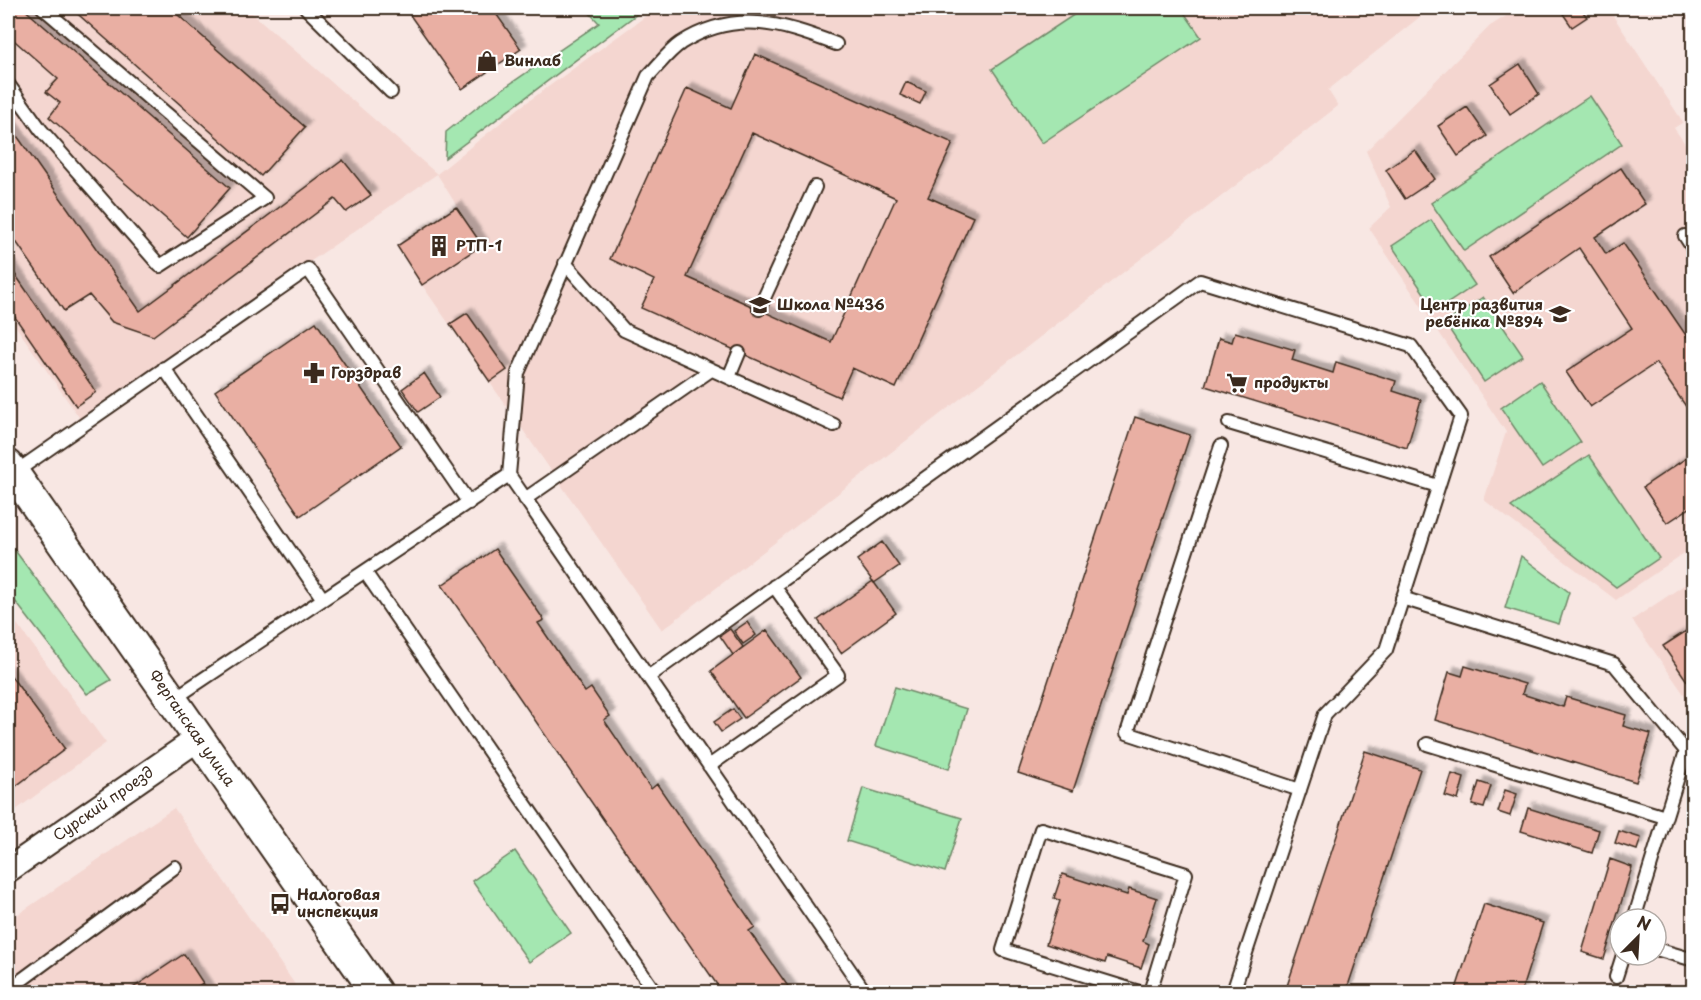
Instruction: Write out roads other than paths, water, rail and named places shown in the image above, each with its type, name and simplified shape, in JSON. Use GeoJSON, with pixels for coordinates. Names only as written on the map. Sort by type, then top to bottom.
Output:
{"type":"FeatureCollection","features":[{"type":"Feature","properties":{"kind":"street","name":"Ферганская улица"},"geometry":{"type":"LineString","coordinates":[[11,469],[376,993]]}},
{"type":"Feature","properties":{"kind":"street","name":"Сурский проезд"},"geometry":{"type":"LineString","coordinates":[[8,870],[199,738]]}},
{"type":"Feature","properties":{"kind":"lane"},"geometry":{"type":"LineString","coordinates":[[8,84],[41,130],[160,266],[265,198],[43,8]]}},
{"type":"Feature","properties":{"kind":"lane"},"geometry":{"type":"LineString","coordinates":[[306,8],[391,92]]}},
{"type":"Feature","properties":{"kind":"lane"},"geometry":{"type":"LineString","coordinates":[[836,44],[788,26],[751,23],[716,26],[679,44],[648,76],[518,373],[509,475],[865,993]]}},
{"type":"Feature","properties":{"kind":"lane"},"geometry":{"type":"LineString","coordinates":[[759,309],[815,187]]}},
{"type":"Feature","properties":{"kind":"lane"},"geometry":{"type":"LineString","coordinates":[[1685,236],[1694,250]]}},
{"type":"Feature","properties":{"kind":"lane"},"geometry":{"type":"LineString","coordinates":[[565,262],[624,330],[834,425]]}},
{"type":"Feature","properties":{"kind":"lane"},"geometry":{"type":"LineString","coordinates":[[11,469],[308,269],[469,503]]}},
{"type":"Feature","properties":{"kind":"lane"},"geometry":{"type":"LineString","coordinates":[[648,677],[1200,281],[1411,346],[1461,416],[1386,650],[1325,714],[1233,993]]}},
{"type":"Feature","properties":{"kind":"lane"},"geometry":{"type":"LineString","coordinates":[[729,377],[740,353]]}},
{"type":"Feature","properties":{"kind":"lane"},"geometry":{"type":"LineString","coordinates":[[164,368],[323,599]]}},
{"type":"Feature","properties":{"kind":"lane"},"geometry":{"type":"LineString","coordinates":[[525,499],[711,370]]}},
{"type":"Feature","properties":{"kind":"lane"},"geometry":{"type":"LineString","coordinates":[[1229,423],[1438,486]]}},
{"type":"Feature","properties":{"kind":"lane"},"geometry":{"type":"LineString","coordinates":[[1221,446],[1127,733],[1300,790]]}},
{"type":"Feature","properties":{"kind":"lane"},"geometry":{"type":"LineString","coordinates":[[172,700],[509,475]]}},
{"type":"Feature","properties":{"kind":"lane"},"geometry":{"type":"LineString","coordinates":[[365,572],[655,993]]}},
{"type":"Feature","properties":{"kind":"lane"},"geometry":{"type":"LineString","coordinates":[[709,766],[838,675],[774,586]]}},
{"type":"Feature","properties":{"kind":"lane"},"geometry":{"type":"LineString","coordinates":[[1402,598],[1614,664],[1686,751],[1638,907]]}},
{"type":"Feature","properties":{"kind":"lane"},"geometry":{"type":"LineString","coordinates":[[1427,744],[1665,818]]}},
{"type":"Feature","properties":{"kind":"lane"},"geometry":{"type":"LineString","coordinates":[[1139,993],[1003,950],[1041,828],[1186,874],[1150,993]]}},
{"type":"Feature","properties":{"kind":"lane"},"geometry":{"type":"LineString","coordinates":[[8,980],[12,987],[176,867]]}},
{"type":"Feature","properties":{"kind":"lane"},"geometry":{"type":"LineString","coordinates":[[1668,952],[1694,960]]}},
{"type":"Feature","properties":{"kind":"lane"},"geometry":{"type":"LineString","coordinates":[[1616,977],[1619,967]]}},
{"type":"Feature","properties":{"kind":"place","name":"Винлаб"},"geometry":{"type":"Point","coordinates":[487,61]}},
{"type":"Feature","properties":{"kind":"place","name":"РТП-1"},"geometry":{"type":"Point","coordinates":[439,246]}},
{"type":"Feature","properties":{"kind":"place","name":"Школа №436"},"geometry":{"type":"Point","coordinates":[760,305]}},
{"type":"Feature","properties":{"kind":"place","name":"Центр развития ребёнка №894"},"geometry":{"type":"Point","coordinates":[1560,314]}},
{"type":"Feature","properties":{"kind":"place","name":"Горздрав"},"geometry":{"type":"Point","coordinates":[314,373]}},
{"type":"Feature","properties":{"kind":"place","name":"продукты"},"geometry":{"type":"Point","coordinates":[1237,383]}},
{"type":"Feature","properties":{"kind":"place","name":"Налоговая инспекция"},"geometry":{"type":"Point","coordinates":[280,904]}}]}
